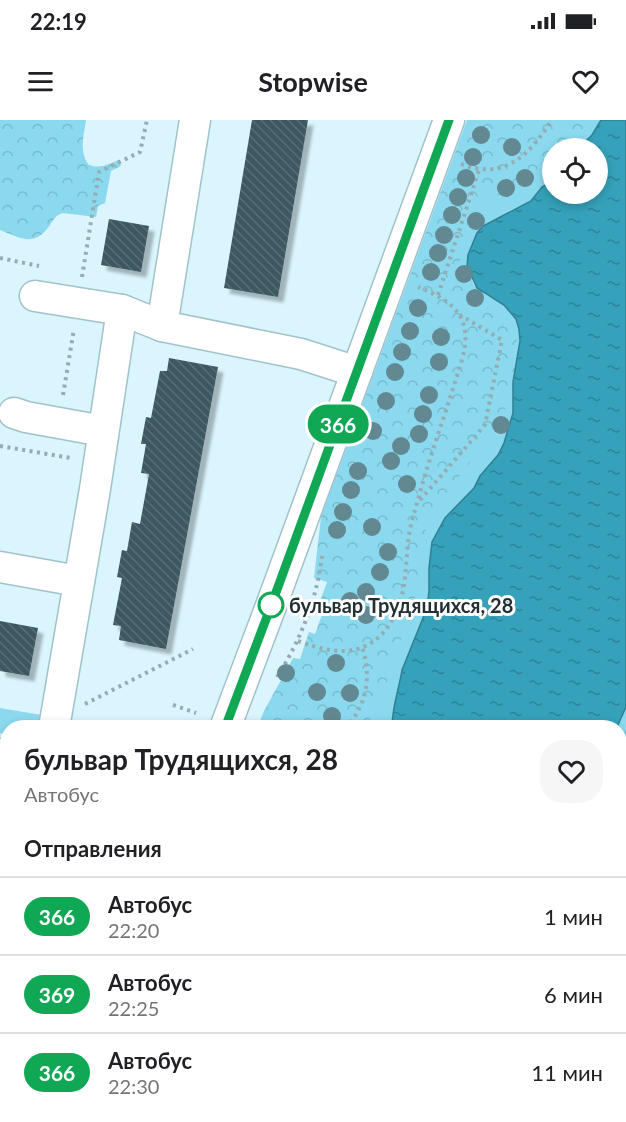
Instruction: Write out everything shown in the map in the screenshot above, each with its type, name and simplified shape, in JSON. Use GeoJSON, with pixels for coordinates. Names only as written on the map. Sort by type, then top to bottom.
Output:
{"type":"FeatureCollection","features":[{"type":"Feature","properties":{"kind":"street"},"geometry":{"type":"LineString","coordinates":[[162,326],[195,120]]}},
{"type":"Feature","properties":{"kind":"street"},"geometry":{"type":"LineString","coordinates":[[228,720],[449,120]]}},
{"type":"Feature","properties":{"kind":"street"},"geometry":{"type":"LineString","coordinates":[[34,296],[122,310],[162,326],[301,354],[357,372]]}},
{"type":"Feature","properties":{"kind":"street"},"geometry":{"type":"LineString","coordinates":[[55,720],[99,463],[122,310]]}},
{"type":"Feature","properties":{"kind":"street"},"geometry":{"type":"LineString","coordinates":[[14,413],[103,431]]}},
{"type":"Feature","properties":{"kind":"street"},"geometry":{"type":"LineString","coordinates":[[0,567],[78,581]]}},
{"type":"Feature","properties":{"kind":"path"},"geometry":{"type":"LineString","coordinates":[[53,455],[99,172],[140,152],[147,120]]}},
{"type":"Feature","properties":{"kind":"path"},"geometry":{"type":"LineString","coordinates":[[457,163],[479,170],[496,169],[516,161],[534,145],[552,120]]}},
{"type":"Feature","properties":{"kind":"path"},"geometry":{"type":"LineString","coordinates":[[438,295],[479,170]]}},
{"type":"Feature","properties":{"kind":"path"},"geometry":{"type":"LineString","coordinates":[[319,580],[298,641],[330,651],[342,652],[362,647],[377,639],[384,632],[399,603],[404,583],[410,530],[465,351],[465,330],[453,306],[438,295],[412,285]]}},
{"type":"Feature","properties":{"kind":"path"},"geometry":{"type":"LineString","coordinates":[[418,503],[486,425],[502,340],[459,315]]}},
{"type":"Feature","properties":{"kind":"path"},"geometry":{"type":"LineString","coordinates":[[0,446],[99,463]]}},
{"type":"Feature","properties":{"kind":"path"},"geometry":{"type":"LineString","coordinates":[[351,720],[360,707],[366,690],[367,666],[362,647]]}},
{"type":"Feature","properties":{"kind":"path"},"geometry":{"type":"LineString","coordinates":[[79,708],[193,649]]}},
{"type":"Feature","properties":{"kind":"path"},"geometry":{"type":"LineString","coordinates":[[173,705],[196,713]]}},
{"type":"Feature","properties":{"kind":"green space"},"geometry":{"type":"Polygon","coordinates":[[[0,120],[86,120],[83,148],[88,164],[100,166],[119,160],[121,166],[111,171],[105,203],[98,206],[96,217],[63,213],[55,218],[44,232],[33,239],[21,238],[0,230],[0,120]]]}},
{"type":"Feature","properties":{"kind":"green space"},"geometry":{"type":"Polygon","coordinates":[[[467,120],[590,120],[581,138],[542,138],[542,171],[473,209],[460,262],[467,295],[497,307],[510,317],[517,334],[514,391],[491,435],[441,500],[426,527],[417,591],[382,698],[370,720],[260,720],[293,658],[300,659],[309,632],[315,634],[323,612],[317,610],[327,582],[314,578],[321,517],[467,120]]]}},
{"type":"Feature","properties":{"kind":"green space"},"geometry":{"type":"Polygon","coordinates":[[[574,120],[601,120],[589,138],[548,138],[574,120]]]}},
{"type":"Feature","properties":{"kind":"green space"},"geometry":{"type":"Polygon","coordinates":[[[542,143],[542,187],[531,201],[483,226],[475,238],[467,266],[474,285],[504,305],[516,319],[519,329],[520,346],[513,382],[513,413],[504,443],[474,488],[445,518],[432,542],[427,608],[402,670],[392,720],[353,720],[464,311],[445,211],[542,143]]]}},
{"type":"Feature","properties":{"kind":"green space"},"geometry":{"type":"Polygon","coordinates":[[[626,706],[626,720],[620,720],[626,706]]]}},
{"type":"Feature","properties":{"kind":"green space"},"geometry":{"type":"Polygon","coordinates":[[[0,708],[42,715],[41,720],[0,720],[0,708]]]}},
{"type":"Feature","properties":{"kind":"water"},"geometry":{"type":"Polygon","coordinates":[[[601,120],[626,120],[626,707],[620,720],[392,720],[402,670],[427,608],[432,542],[445,518],[474,488],[480,476],[498,455],[513,413],[513,382],[520,341],[519,329],[516,319],[504,305],[477,288],[467,266],[468,255],[477,233],[483,226],[531,201],[542,187],[542,204],[608,204],[608,138],[589,138],[601,120]]]}},
{"type":"Feature","properties":{"kind":"building"},"geometry":{"type":"Polygon","coordinates":[[[252,120],[308,120],[278,297],[224,288],[252,120]]]}},
{"type":"Feature","properties":{"kind":"building"},"geometry":{"type":"Polygon","coordinates":[[[109,219],[149,226],[141,272],[101,265],[109,219]]]}},
{"type":"Feature","properties":{"kind":"building"},"geometry":{"type":"Polygon","coordinates":[[[169,358],[218,367],[166,649],[119,640],[121,626],[113,625],[122,578],[117,577],[122,550],[127,551],[132,522],[140,524],[149,474],[141,473],[146,444],[141,444],[146,417],[151,418],[160,371],[167,371],[169,358]]]}},
{"type":"Feature","properties":{"kind":"building"},"geometry":{"type":"Polygon","coordinates":[[[0,621],[38,628],[29,676],[0,671],[0,621]]]}},
{"type":"Feature","properties":{"kind":"bus line","name":"366"},"geometry":{"type":"LineString","coordinates":[[228,720],[449,120]]}},
{"type":"Feature","properties":{"kind":"place","name":"бульвар Трудящихся, 28"},"geometry":{"type":"Point","coordinates":[271,605]}}]}
